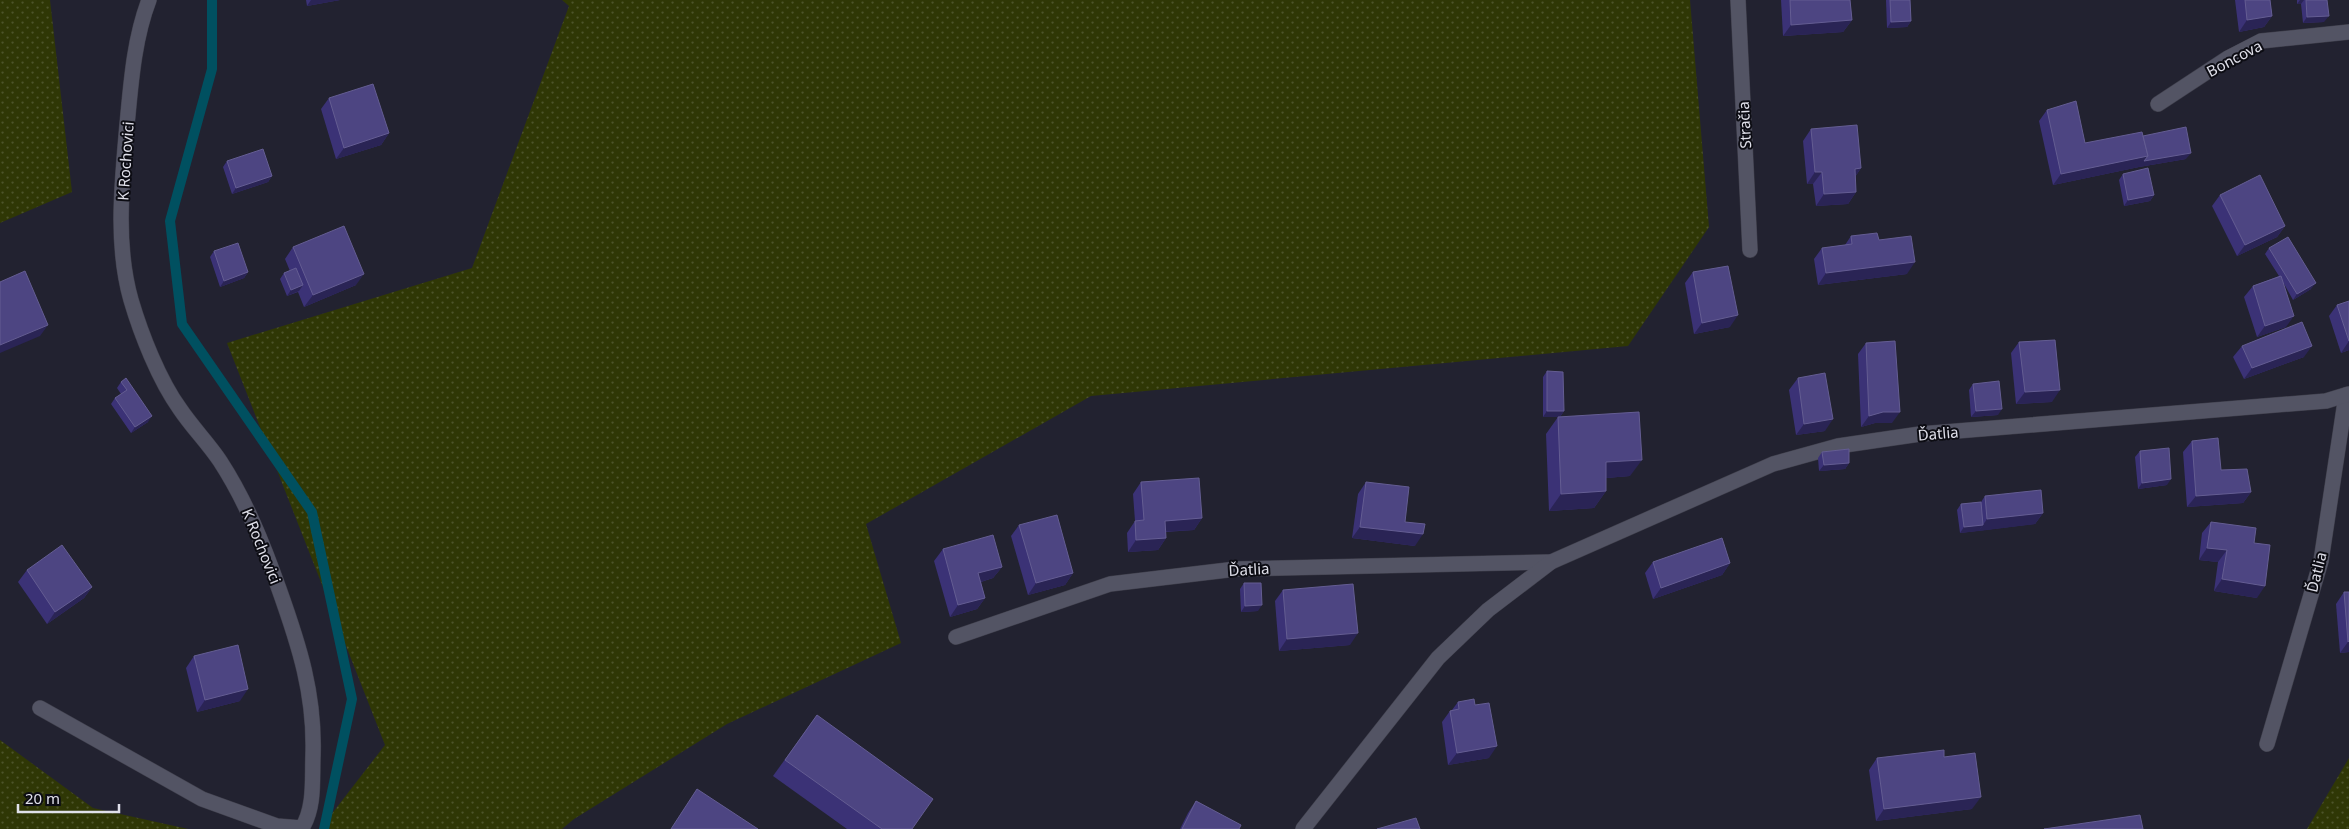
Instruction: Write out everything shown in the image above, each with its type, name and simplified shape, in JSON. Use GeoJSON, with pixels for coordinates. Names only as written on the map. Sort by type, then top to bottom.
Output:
{"type":"FeatureCollection","features":[{"type":"Feature","properties":{"kind":"street","name":"K Rochovici"},"geometry":{"type":"LineString","coordinates":[[40,708],[202,799],[277,826],[302,828],[306,821],[312,801],[313,745],[308,680],[298,644],[260,534],[241,496],[219,459],[178,407],[146,340],[131,300],[125,263],[121,213],[124,158],[136,45],[149,0]]}},
{"type":"Feature","properties":{"kind":"street","name":"Stračia"},"geometry":{"type":"LineString","coordinates":[[1738,0],[1750,250]]}},
{"type":"Feature","properties":{"kind":"street","name":"Boncova"},"geometry":{"type":"LineString","coordinates":[[2158,104],[2228,58],[2261,40],[2349,32]]}},
{"type":"Feature","properties":{"kind":"street","name":"Ďatlia"},"geometry":{"type":"LineString","coordinates":[[1303,829],[1388,718],[1438,658],[1488,610],[1551,562],[1773,464],[1838,446],[1920,434],[2326,401],[2348,395],[2320,560],[2267,744]]}},
{"type":"Feature","properties":{"kind":"street","name":"Ďatlia"},"geometry":{"type":"LineString","coordinates":[[956,637],[1110,584],[1236,569],[1551,562]]}},
{"type":"Feature","properties":{"kind":"green space"},"geometry":{"type":"Polygon","coordinates":[[[0,0],[50,0],[72,192],[0,223],[0,0]]]}},
{"type":"Feature","properties":{"kind":"green space"},"geometry":{"type":"Polygon","coordinates":[[[562,0],[1690,0],[1709,227],[1628,346],[1091,396],[866,524],[901,643],[727,724],[574,819],[562,829],[320,829],[385,745],[227,343],[472,268],[569,6],[562,0]]]}},
{"type":"Feature","properties":{"kind":"green space"},"geometry":{"type":"Polygon","coordinates":[[[0,740],[93,808],[188,829],[0,829],[0,740]]]}},
{"type":"Feature","properties":{"kind":"green space"},"geometry":{"type":"Polygon","coordinates":[[[2349,758],[2349,829],[2307,829],[2349,758]]]}},
{"type":"Feature","properties":{"kind":"building"},"geometry":{"type":"Polygon","coordinates":[[[1790,0],[1850,0],[1852,20],[1791,25],[1790,0]]]}},
{"type":"Feature","properties":{"kind":"building"},"geometry":{"type":"Polygon","coordinates":[[[1890,0],[1910,0],[1911,21],[1891,22],[1890,0]]]}},
{"type":"Feature","properties":{"kind":"building"},"geometry":{"type":"Polygon","coordinates":[[[2245,0],[2270,0],[2272,16],[2247,20],[2245,0]]]}},
{"type":"Feature","properties":{"kind":"building"},"geometry":{"type":"Polygon","coordinates":[[[2306,0],[2327,0],[2329,16],[2307,17],[2306,0]]]}},
{"type":"Feature","properties":{"kind":"building"},"geometry":{"type":"Polygon","coordinates":[[[373,84],[389,133],[344,148],[329,98],[373,84]]]}},
{"type":"Feature","properties":{"kind":"building"},"geometry":{"type":"Polygon","coordinates":[[[2076,101],[2085,143],[2142,132],[2148,156],[2061,174],[2047,110],[2076,101]]]}},
{"type":"Feature","properties":{"kind":"building"},"geometry":{"type":"Polygon","coordinates":[[[1857,125],[1861,168],[1855,169],[1856,192],[1824,194],[1822,172],[1815,172],[1811,129],[1857,125]]]}},
{"type":"Feature","properties":{"kind":"building"},"geometry":{"type":"Polygon","coordinates":[[[2186,127],[2191,153],[2144,161],[2148,156],[2143,136],[2186,127]]]}},
{"type":"Feature","properties":{"kind":"building"},"geometry":{"type":"Polygon","coordinates":[[[263,149],[272,176],[236,188],[227,161],[263,149]]]}},
{"type":"Feature","properties":{"kind":"building"},"geometry":{"type":"Polygon","coordinates":[[[2148,168],[2154,195],[2128,200],[2123,174],[2148,168]]]}},
{"type":"Feature","properties":{"kind":"building"},"geometry":{"type":"Polygon","coordinates":[[[2260,175],[2285,226],[2245,245],[2220,195],[2260,175]]]}},
{"type":"Feature","properties":{"kind":"building"},"geometry":{"type":"Polygon","coordinates":[[[344,226],[364,274],[313,295],[293,247],[344,226]]]}},
{"type":"Feature","properties":{"kind":"building"},"geometry":{"type":"Polygon","coordinates":[[[1877,233],[1879,240],[1911,236],[1915,262],[1826,273],[1822,248],[1852,244],[1851,236],[1877,233]]]}},
{"type":"Feature","properties":{"kind":"building"},"geometry":{"type":"Polygon","coordinates":[[[2288,237],[2316,283],[2297,294],[2269,248],[2288,237]]]}},
{"type":"Feature","properties":{"kind":"building"},"geometry":{"type":"Polygon","coordinates":[[[238,243],[248,272],[224,281],[214,251],[238,243]]]}},
{"type":"Feature","properties":{"kind":"building"},"geometry":{"type":"Polygon","coordinates":[[[1728,266],[1738,315],[1702,323],[1693,272],[1728,266]]]}},
{"type":"Feature","properties":{"kind":"building"},"geometry":{"type":"Polygon","coordinates":[[[296,268],[303,285],[291,290],[284,273],[296,268]]]}},
{"type":"Feature","properties":{"kind":"building"},"geometry":{"type":"Polygon","coordinates":[[[25,271],[48,325],[0,345],[0,282],[25,271]]]}},
{"type":"Feature","properties":{"kind":"building"},"geometry":{"type":"Polygon","coordinates":[[[2281,276],[2294,316],[2265,326],[2253,286],[2281,276]]]}},
{"type":"Feature","properties":{"kind":"building"},"geometry":{"type":"Polygon","coordinates":[[[2349,301],[2349,341],[2337,305],[2349,301]]]}},
{"type":"Feature","properties":{"kind":"building"},"geometry":{"type":"Polygon","coordinates":[[[2302,322],[2312,346],[2252,368],[2242,346],[2302,322]]]}},
{"type":"Feature","properties":{"kind":"building"},"geometry":{"type":"Polygon","coordinates":[[[2055,340],[2060,390],[2025,392],[2019,342],[2055,340]]]}},
{"type":"Feature","properties":{"kind":"building"},"geometry":{"type":"Polygon","coordinates":[[[1895,341],[1900,412],[1883,412],[1869,416],[1866,343],[1895,341]]]}},
{"type":"Feature","properties":{"kind":"building"},"geometry":{"type":"Polygon","coordinates":[[[1547,371],[1563,372],[1564,411],[1547,411],[1547,371]]]}},
{"type":"Feature","properties":{"kind":"building"},"geometry":{"type":"Polygon","coordinates":[[[1825,373],[1833,419],[1804,424],[1798,378],[1825,373]]]}},
{"type":"Feature","properties":{"kind":"building"},"geometry":{"type":"Polygon","coordinates":[[[126,378],[152,416],[135,427],[115,398],[127,390],[121,382],[126,378]]]}},
{"type":"Feature","properties":{"kind":"building"},"geometry":{"type":"Polygon","coordinates":[[[1999,381],[2002,409],[1976,411],[1973,384],[1999,381]]]}},
{"type":"Feature","properties":{"kind":"building"},"geometry":{"type":"Polygon","coordinates":[[[1639,412],[1642,460],[1606,462],[1606,491],[1561,494],[1558,417],[1639,412]]]}},
{"type":"Feature","properties":{"kind":"building"},"geometry":{"type":"Polygon","coordinates":[[[2218,438],[2221,470],[2247,469],[2251,492],[2196,496],[2192,441],[2218,438]]]}},
{"type":"Feature","properties":{"kind":"building"},"geometry":{"type":"Polygon","coordinates":[[[2169,448],[2171,479],[2142,483],[2140,451],[2169,448]]]}},
{"type":"Feature","properties":{"kind":"building"},"geometry":{"type":"Polygon","coordinates":[[[1849,449],[1849,463],[1824,465],[1822,452],[1849,449]]]}},
{"type":"Feature","properties":{"kind":"building"},"geometry":{"type":"Polygon","coordinates":[[[1199,478],[1202,518],[1165,521],[1166,538],[1136,540],[1135,521],[1144,520],[1141,482],[1199,478]]]}},
{"type":"Feature","properties":{"kind":"building"},"geometry":{"type":"Polygon","coordinates":[[[1366,482],[1409,487],[1405,522],[1425,524],[1423,534],[1360,527],[1366,482]]]}},
{"type":"Feature","properties":{"kind":"building"},"geometry":{"type":"Polygon","coordinates":[[[2041,490],[2043,513],[1987,519],[1985,496],[2041,490]]]}},
{"type":"Feature","properties":{"kind":"building"},"geometry":{"type":"Polygon","coordinates":[[[1981,502],[1983,525],[1964,527],[1961,504],[1981,502]]]}},
{"type":"Feature","properties":{"kind":"building"},"geometry":{"type":"Polygon","coordinates":[[[1057,515],[1073,573],[1036,583],[1019,525],[1057,515]]]}},
{"type":"Feature","properties":{"kind":"building"},"geometry":{"type":"Polygon","coordinates":[[[2211,522],[2256,528],[2254,543],[2270,545],[2265,586],[2222,579],[2227,550],[2207,548],[2211,522]]]}},
{"type":"Feature","properties":{"kind":"building"},"geometry":{"type":"Polygon","coordinates":[[[993,535],[1002,567],[978,573],[985,598],[958,605],[943,549],[993,535]]]}},
{"type":"Feature","properties":{"kind":"building"},"geometry":{"type":"Polygon","coordinates":[[[1722,538],[1730,563],[1661,588],[1653,562],[1722,538]]]}},
{"type":"Feature","properties":{"kind":"building"},"geometry":{"type":"Polygon","coordinates":[[[62,545],[92,587],[55,612],[27,570],[62,545]]]}},
{"type":"Feature","properties":{"kind":"building"},"geometry":{"type":"Polygon","coordinates":[[[1244,583],[1261,583],[1262,605],[1245,606],[1244,583]]]}},
{"type":"Feature","properties":{"kind":"building"},"geometry":{"type":"Polygon","coordinates":[[[1353,584],[1358,633],[1287,639],[1283,590],[1353,584]]]}},
{"type":"Feature","properties":{"kind":"building"},"geometry":{"type":"Polygon","coordinates":[[[2344,592],[2349,592],[2348,642],[2344,592]]]}},
{"type":"Feature","properties":{"kind":"building"},"geometry":{"type":"Polygon","coordinates":[[[238,645],[248,689],[205,700],[194,656],[238,645]]]}},
{"type":"Feature","properties":{"kind":"building"},"geometry":{"type":"Polygon","coordinates":[[[1474,699],[1475,705],[1489,703],[1497,746],[1457,753],[1450,711],[1459,709],[1458,702],[1474,699]]]}},
{"type":"Feature","properties":{"kind":"building"},"geometry":{"type":"Polygon","coordinates":[[[817,715],[933,799],[912,829],[882,829],[785,760],[817,715]]]}},
{"type":"Feature","properties":{"kind":"building"},"geometry":{"type":"Polygon","coordinates":[[[1944,750],[1944,757],[1975,753],[1981,797],[1884,809],[1877,758],[1944,750]]]}},
{"type":"Feature","properties":{"kind":"building"},"geometry":{"type":"Polygon","coordinates":[[[697,789],[758,829],[671,829],[697,789]]]}},
{"type":"Feature","properties":{"kind":"building"},"geometry":{"type":"Polygon","coordinates":[[[1196,801],[1241,825],[1239,829],[1182,829],[1196,801]]]}},
{"type":"Feature","properties":{"kind":"building"},"geometry":{"type":"Polygon","coordinates":[[[2140,815],[2143,829],[2044,829],[2140,815]]]}},
{"type":"Feature","properties":{"kind":"building"},"geometry":{"type":"Polygon","coordinates":[[[1416,818],[1420,829],[1377,829],[1416,818]]]}},
{"type":"Feature","properties":{"kind":"waterway"},"geometry":{"type":"LineString","coordinates":[[212,0],[212,69],[170,221],[182,324],[312,512],[352,699],[324,829]]}}]}
